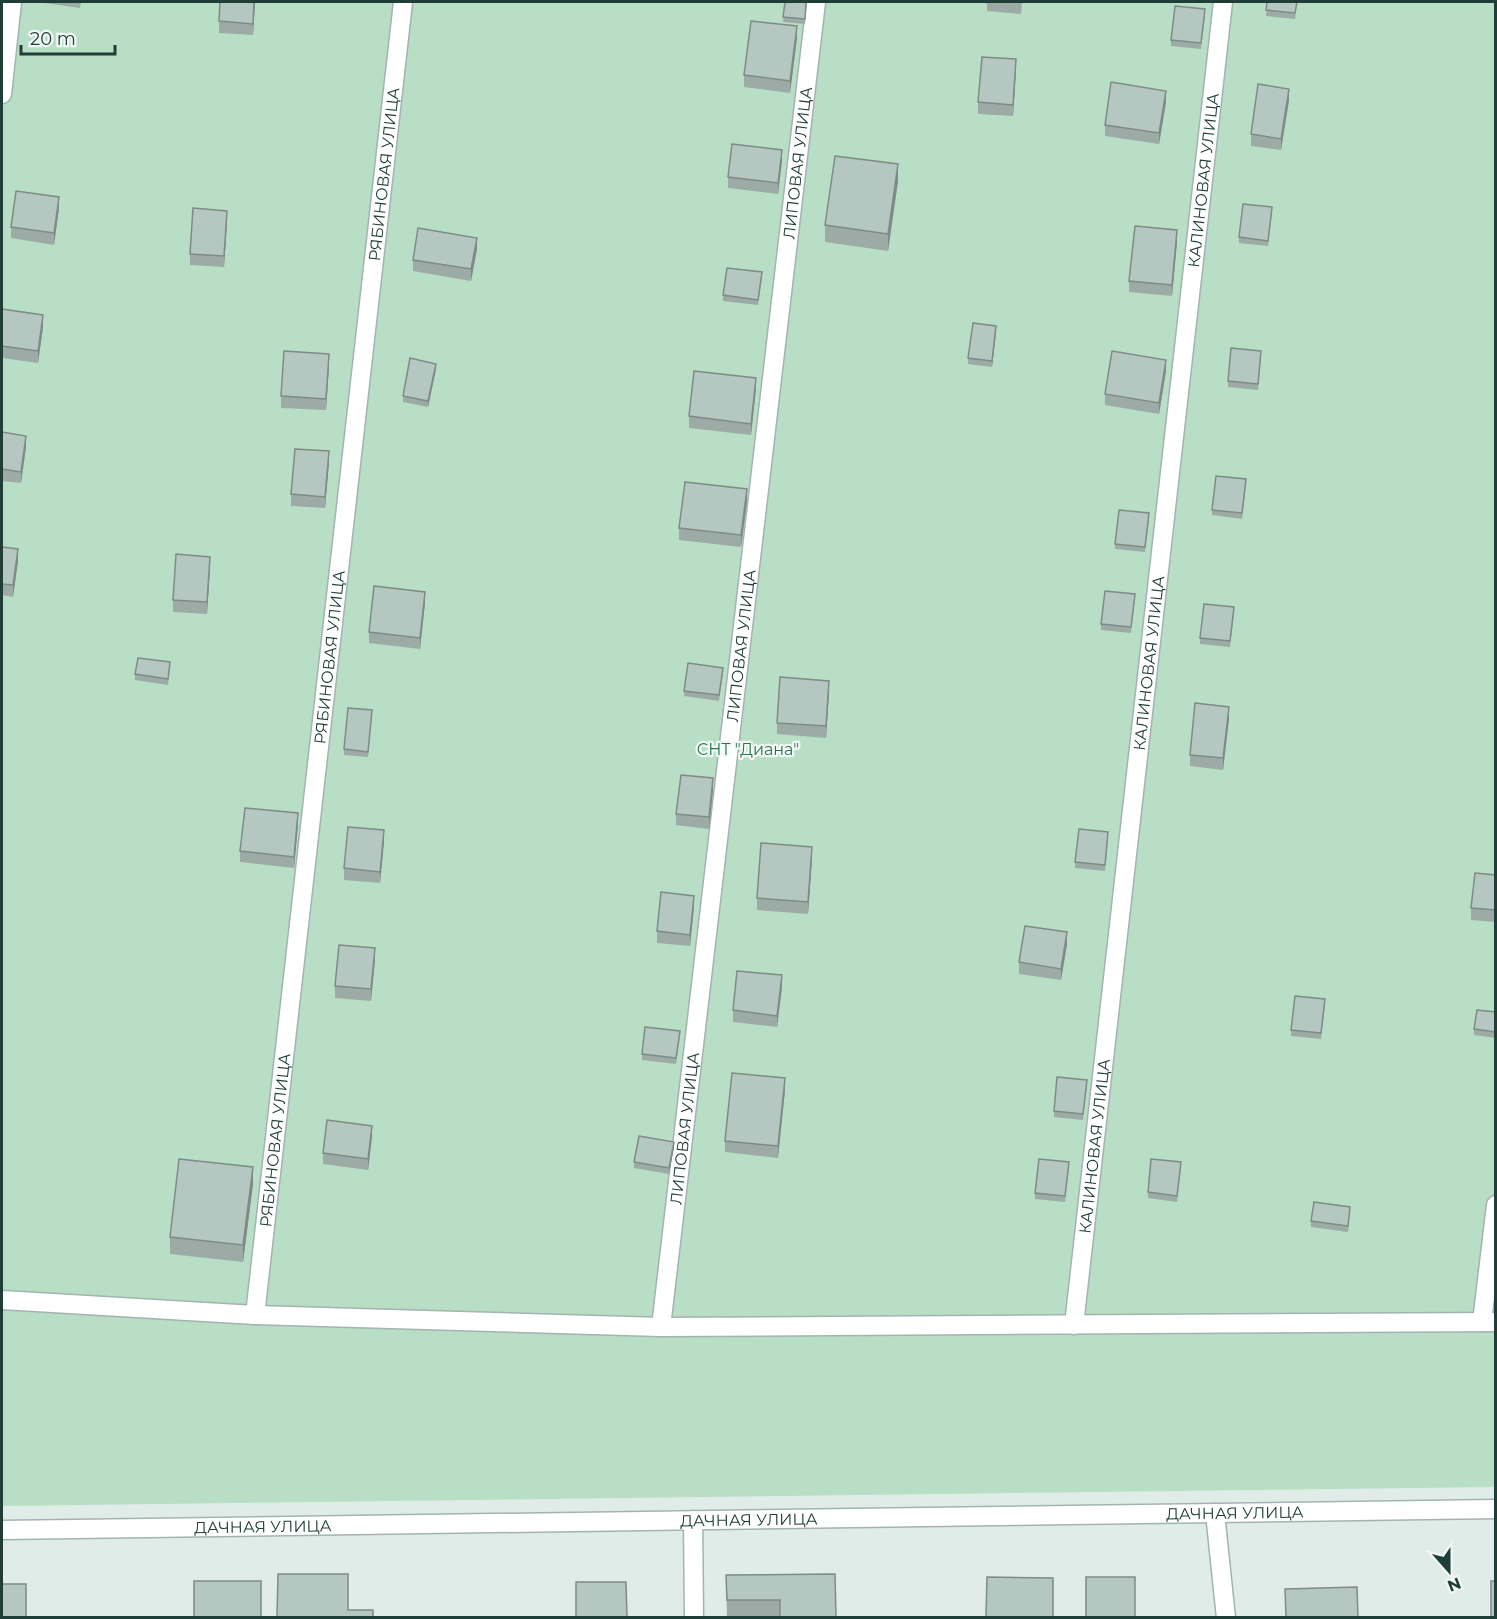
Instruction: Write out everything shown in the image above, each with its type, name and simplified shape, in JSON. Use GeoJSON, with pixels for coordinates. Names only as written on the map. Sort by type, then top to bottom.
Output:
{"type":"FeatureCollection","features":[{"type":"Feature","properties":{"kind":"street"},"geometry":{"type":"LineString","coordinates":[[2,94],[12,2]]}},
{"type":"Feature","properties":{"kind":"street","name":"РЯБИНОВАЯ УЛИЦА"},"geometry":{"type":"LineString","coordinates":[[255,1315],[403,2]]}},
{"type":"Feature","properties":{"kind":"street","name":"ЛИПОВАЯ УЛИЦА"},"geometry":{"type":"LineString","coordinates":[[661,1327],[816,2]]}},
{"type":"Feature","properties":{"kind":"street","name":"КАЛИНОВАЯ УЛИЦА"},"geometry":{"type":"LineString","coordinates":[[1074,1325],[1223,2]]}},
{"type":"Feature","properties":{"kind":"street"},"geometry":{"type":"LineString","coordinates":[[2,1300],[255,1315],[661,1327],[1489,1322],[1496,1205]]}},
{"type":"Feature","properties":{"kind":"street","name":"ДАЧНАЯ УЛИЦА"},"geometry":{"type":"LineString","coordinates":[[2,1530],[1496,1509]]}},
{"type":"Feature","properties":{"kind":"street"},"geometry":{"type":"LineString","coordinates":[[1215,1513],[1226,1617]]}},
{"type":"Feature","properties":{"kind":"street"},"geometry":{"type":"LineString","coordinates":[[693,1520],[694,1617]]}},
{"type":"Feature","properties":{"kind":"green space","name":"СНТ \"Диана\""},"geometry":{"type":"Polygon","coordinates":[[[2,2],[1495,2],[1495,1487],[2,1506],[2,2]]]}},
{"type":"Feature","properties":{"kind":"building"},"geometry":{"type":"Polygon","coordinates":[[[220,2],[254,2],[253,24],[219,21],[220,2]]]}},
{"type":"Feature","properties":{"kind":"building"},"geometry":{"type":"Polygon","coordinates":[[[785,2],[806,2],[805,19],[783,17],[785,2]]]}},
{"type":"Feature","properties":{"kind":"building"},"geometry":{"type":"Polygon","coordinates":[[[1267,2],[1297,2],[1295,13],[1266,10],[1267,2]]]}},
{"type":"Feature","properties":{"kind":"building"},"geometry":{"type":"Polygon","coordinates":[[[1175,6],[1205,9],[1201,43],[1171,40],[1175,6]]]}},
{"type":"Feature","properties":{"kind":"building"},"geometry":{"type":"Polygon","coordinates":[[[751,21],[797,26],[790,81],[744,75],[751,21]]]}},
{"type":"Feature","properties":{"kind":"building"},"geometry":{"type":"Polygon","coordinates":[[[982,57],[1016,59],[1013,105],[978,102],[982,57]]]}},
{"type":"Feature","properties":{"kind":"building"},"geometry":{"type":"Polygon","coordinates":[[[1111,82],[1166,91],[1159,133],[1105,125],[1111,82]]]}},
{"type":"Feature","properties":{"kind":"building"},"geometry":{"type":"Polygon","coordinates":[[[1258,84],[1289,89],[1281,139],[1251,134],[1258,84]]]}},
{"type":"Feature","properties":{"kind":"building"},"geometry":{"type":"Polygon","coordinates":[[[732,144],[782,150],[778,183],[728,177],[732,144]]]}},
{"type":"Feature","properties":{"kind":"building"},"geometry":{"type":"Polygon","coordinates":[[[835,156],[898,164],[888,234],[825,225],[835,156]]]}},
{"type":"Feature","properties":{"kind":"building"},"geometry":{"type":"Polygon","coordinates":[[[16,191],[59,197],[54,233],[11,227],[16,191]]]}},
{"type":"Feature","properties":{"kind":"building"},"geometry":{"type":"Polygon","coordinates":[[[1243,204],[1272,207],[1268,241],[1239,237],[1243,204]]]}},
{"type":"Feature","properties":{"kind":"building"},"geometry":{"type":"Polygon","coordinates":[[[193,208],[227,211],[224,256],[190,254],[193,208]]]}},
{"type":"Feature","properties":{"kind":"building"},"geometry":{"type":"Polygon","coordinates":[[[1135,226],[1177,230],[1172,285],[1129,281],[1135,226]]]}},
{"type":"Feature","properties":{"kind":"building"},"geometry":{"type":"Polygon","coordinates":[[[418,228],[477,238],[471,269],[413,260],[418,228]]]}},
{"type":"Feature","properties":{"kind":"building"},"geometry":{"type":"Polygon","coordinates":[[[727,268],[762,272],[758,300],[723,295],[727,268]]]}},
{"type":"Feature","properties":{"kind":"building"},"geometry":{"type":"Polygon","coordinates":[[[2,309],[43,315],[38,351],[2,346],[2,309]]]}},
{"type":"Feature","properties":{"kind":"building"},"geometry":{"type":"Polygon","coordinates":[[[973,323],[996,326],[992,361],[968,358],[973,323]]]}},
{"type":"Feature","properties":{"kind":"building"},"geometry":{"type":"Polygon","coordinates":[[[1231,348],[1261,351],[1258,384],[1228,381],[1231,348]]]}},
{"type":"Feature","properties":{"kind":"building"},"geometry":{"type":"Polygon","coordinates":[[[284,351],[329,354],[326,399],[281,396],[284,351]]]}},
{"type":"Feature","properties":{"kind":"building"},"geometry":{"type":"Polygon","coordinates":[[[1112,351],[1166,360],[1159,403],[1105,394],[1112,351]]]}},
{"type":"Feature","properties":{"kind":"building"},"geometry":{"type":"Polygon","coordinates":[[[410,358],[436,364],[428,401],[403,396],[410,358]]]}},
{"type":"Feature","properties":{"kind":"building"},"geometry":{"type":"Polygon","coordinates":[[[694,371],[756,378],[751,424],[689,416],[694,371]]]}},
{"type":"Feature","properties":{"kind":"building"},"geometry":{"type":"Polygon","coordinates":[[[2,432],[26,436],[21,472],[2,469],[2,432]]]}},
{"type":"Feature","properties":{"kind":"building"},"geometry":{"type":"Polygon","coordinates":[[[295,449],[329,451],[325,497],[291,494],[295,449]]]}},
{"type":"Feature","properties":{"kind":"building"},"geometry":{"type":"Polygon","coordinates":[[[1216,476],[1246,479],[1242,513],[1212,510],[1216,476]]]}},
{"type":"Feature","properties":{"kind":"building"},"geometry":{"type":"Polygon","coordinates":[[[685,482],[747,489],[741,535],[679,528],[685,482]]]}},
{"type":"Feature","properties":{"kind":"building"},"geometry":{"type":"Polygon","coordinates":[[[1119,510],[1149,513],[1145,547],[1115,544],[1119,510]]]}},
{"type":"Feature","properties":{"kind":"building"},"geometry":{"type":"Polygon","coordinates":[[[2,547],[18,549],[13,585],[2,584],[2,547]]]}},
{"type":"Feature","properties":{"kind":"building"},"geometry":{"type":"Polygon","coordinates":[[[176,554],[210,557],[207,602],[173,600],[176,554]]]}},
{"type":"Feature","properties":{"kind":"building"},"geometry":{"type":"Polygon","coordinates":[[[374,586],[425,592],[420,638],[369,632],[374,586]]]}},
{"type":"Feature","properties":{"kind":"building"},"geometry":{"type":"Polygon","coordinates":[[[1105,591],[1135,594],[1131,627],[1101,624],[1105,591]]]}},
{"type":"Feature","properties":{"kind":"building"},"geometry":{"type":"Polygon","coordinates":[[[1204,604],[1234,607],[1230,641],[1200,638],[1204,604]]]}},
{"type":"Feature","properties":{"kind":"building"},"geometry":{"type":"Polygon","coordinates":[[[138,658],[170,662],[168,679],[135,674],[138,658]]]}},
{"type":"Feature","properties":{"kind":"building"},"geometry":{"type":"Polygon","coordinates":[[[688,663],[723,668],[719,695],[684,691],[688,663]]]}},
{"type":"Feature","properties":{"kind":"building"},"geometry":{"type":"Polygon","coordinates":[[[780,677],[829,681],[826,726],[777,723],[780,677]]]}},
{"type":"Feature","properties":{"kind":"building"},"geometry":{"type":"Polygon","coordinates":[[[1195,703],[1229,707],[1223,758],[1190,755],[1195,703]]]}},
{"type":"Feature","properties":{"kind":"building"},"geometry":{"type":"Polygon","coordinates":[[[348,708],[372,710],[368,752],[344,749],[348,708]]]}},
{"type":"Feature","properties":{"kind":"building"},"geometry":{"type":"Polygon","coordinates":[[[681,775],[713,778],[709,817],[676,814],[681,775]]]}},
{"type":"Feature","properties":{"kind":"building"},"geometry":{"type":"Polygon","coordinates":[[[245,808],[298,813],[294,857],[240,851],[245,808]]]}},
{"type":"Feature","properties":{"kind":"building"},"geometry":{"type":"Polygon","coordinates":[[[348,827],[384,830],[380,872],[344,868],[348,827]]]}},
{"type":"Feature","properties":{"kind":"building"},"geometry":{"type":"Polygon","coordinates":[[[1079,829],[1108,832],[1105,865],[1075,862],[1079,829]]]}},
{"type":"Feature","properties":{"kind":"building"},"geometry":{"type":"Polygon","coordinates":[[[761,843],[812,847],[808,902],[757,898],[761,843]]]}},
{"type":"Feature","properties":{"kind":"building"},"geometry":{"type":"Polygon","coordinates":[[[1475,873],[1496,875],[1496,910],[1471,908],[1475,873]]]}},
{"type":"Feature","properties":{"kind":"building"},"geometry":{"type":"Polygon","coordinates":[[[661,892],[694,896],[690,935],[657,931],[661,892]]]}},
{"type":"Feature","properties":{"kind":"building"},"geometry":{"type":"Polygon","coordinates":[[[1025,926],[1067,932],[1061,969],[1019,962],[1025,926]]]}},
{"type":"Feature","properties":{"kind":"building"},"geometry":{"type":"Polygon","coordinates":[[[339,945],[375,948],[371,989],[335,986],[339,945]]]}},
{"type":"Feature","properties":{"kind":"building"},"geometry":{"type":"Polygon","coordinates":[[[737,971],[782,975],[777,1016],[733,1010],[737,971]]]}},
{"type":"Feature","properties":{"kind":"building"},"geometry":{"type":"Polygon","coordinates":[[[1295,996],[1325,999],[1321,1033],[1291,1030],[1295,996]]]}},
{"type":"Feature","properties":{"kind":"building"},"geometry":{"type":"Polygon","coordinates":[[[1477,1010],[1496,1012],[1496,1032],[1474,1029],[1477,1010]]]}},
{"type":"Feature","properties":{"kind":"building"},"geometry":{"type":"Polygon","coordinates":[[[645,1027],[680,1031],[676,1058],[642,1054],[645,1027]]]}},
{"type":"Feature","properties":{"kind":"building"},"geometry":{"type":"Polygon","coordinates":[[[732,1073],[785,1078],[778,1146],[725,1141],[732,1073]]]}},
{"type":"Feature","properties":{"kind":"building"},"geometry":{"type":"Polygon","coordinates":[[[1057,1077],[1087,1080],[1083,1114],[1054,1111],[1057,1077]]]}},
{"type":"Feature","properties":{"kind":"building"},"geometry":{"type":"Polygon","coordinates":[[[327,1120],[372,1126],[368,1159],[323,1153],[327,1120]]]}},
{"type":"Feature","properties":{"kind":"building"},"geometry":{"type":"Polygon","coordinates":[[[639,1136],[674,1142],[669,1168],[634,1162],[639,1136]]]}},
{"type":"Feature","properties":{"kind":"building"},"geometry":{"type":"Polygon","coordinates":[[[179,1159],[253,1167],[243,1245],[170,1237],[179,1159]]]}},
{"type":"Feature","properties":{"kind":"building"},"geometry":{"type":"Polygon","coordinates":[[[1039,1159],[1069,1162],[1065,1196],[1035,1193],[1039,1159]]]}},
{"type":"Feature","properties":{"kind":"building"},"geometry":{"type":"Polygon","coordinates":[[[1151,1159],[1181,1162],[1177,1196],[1148,1192],[1151,1159]]]}},
{"type":"Feature","properties":{"kind":"building"},"geometry":{"type":"Polygon","coordinates":[[[1314,1202],[1350,1207],[1348,1226],[1311,1221],[1314,1202]]]}},
{"type":"Feature","properties":{"kind":"building"},"geometry":{"type":"Polygon","coordinates":[[[278,1574],[348,1574],[348,1610],[373,1610],[373,1617],[277,1617],[278,1574]]]}},
{"type":"Feature","properties":{"kind":"building"},"geometry":{"type":"Polygon","coordinates":[[[835,1574],[836,1617],[780,1617],[780,1600],[727,1600],[726,1575],[835,1574]]]}},
{"type":"Feature","properties":{"kind":"building"},"geometry":{"type":"Polygon","coordinates":[[[987,1577],[1053,1578],[1053,1617],[986,1617],[987,1577]]]}},
{"type":"Feature","properties":{"kind":"building"},"geometry":{"type":"Polygon","coordinates":[[[1086,1577],[1135,1577],[1135,1617],[1086,1617],[1086,1577]]]}},
{"type":"Feature","properties":{"kind":"building"},"geometry":{"type":"Polygon","coordinates":[[[194,1581],[261,1581],[261,1617],[194,1617],[194,1581]]]}},
{"type":"Feature","properties":{"kind":"building"},"geometry":{"type":"Polygon","coordinates":[[[1491,1581],[1496,1581],[1496,1617],[1491,1617],[1491,1581]]]}},
{"type":"Feature","properties":{"kind":"building"},"geometry":{"type":"Polygon","coordinates":[[[576,1582],[626,1582],[627,1617],[576,1617],[576,1582]]]}},
{"type":"Feature","properties":{"kind":"building"},"geometry":{"type":"Polygon","coordinates":[[[2,1584],[26,1584],[26,1617],[2,1617],[2,1584]]]}},
{"type":"Feature","properties":{"kind":"building"},"geometry":{"type":"Polygon","coordinates":[[[1357,1587],[1358,1617],[1286,1617],[1285,1589],[1357,1587]]]}}]}
